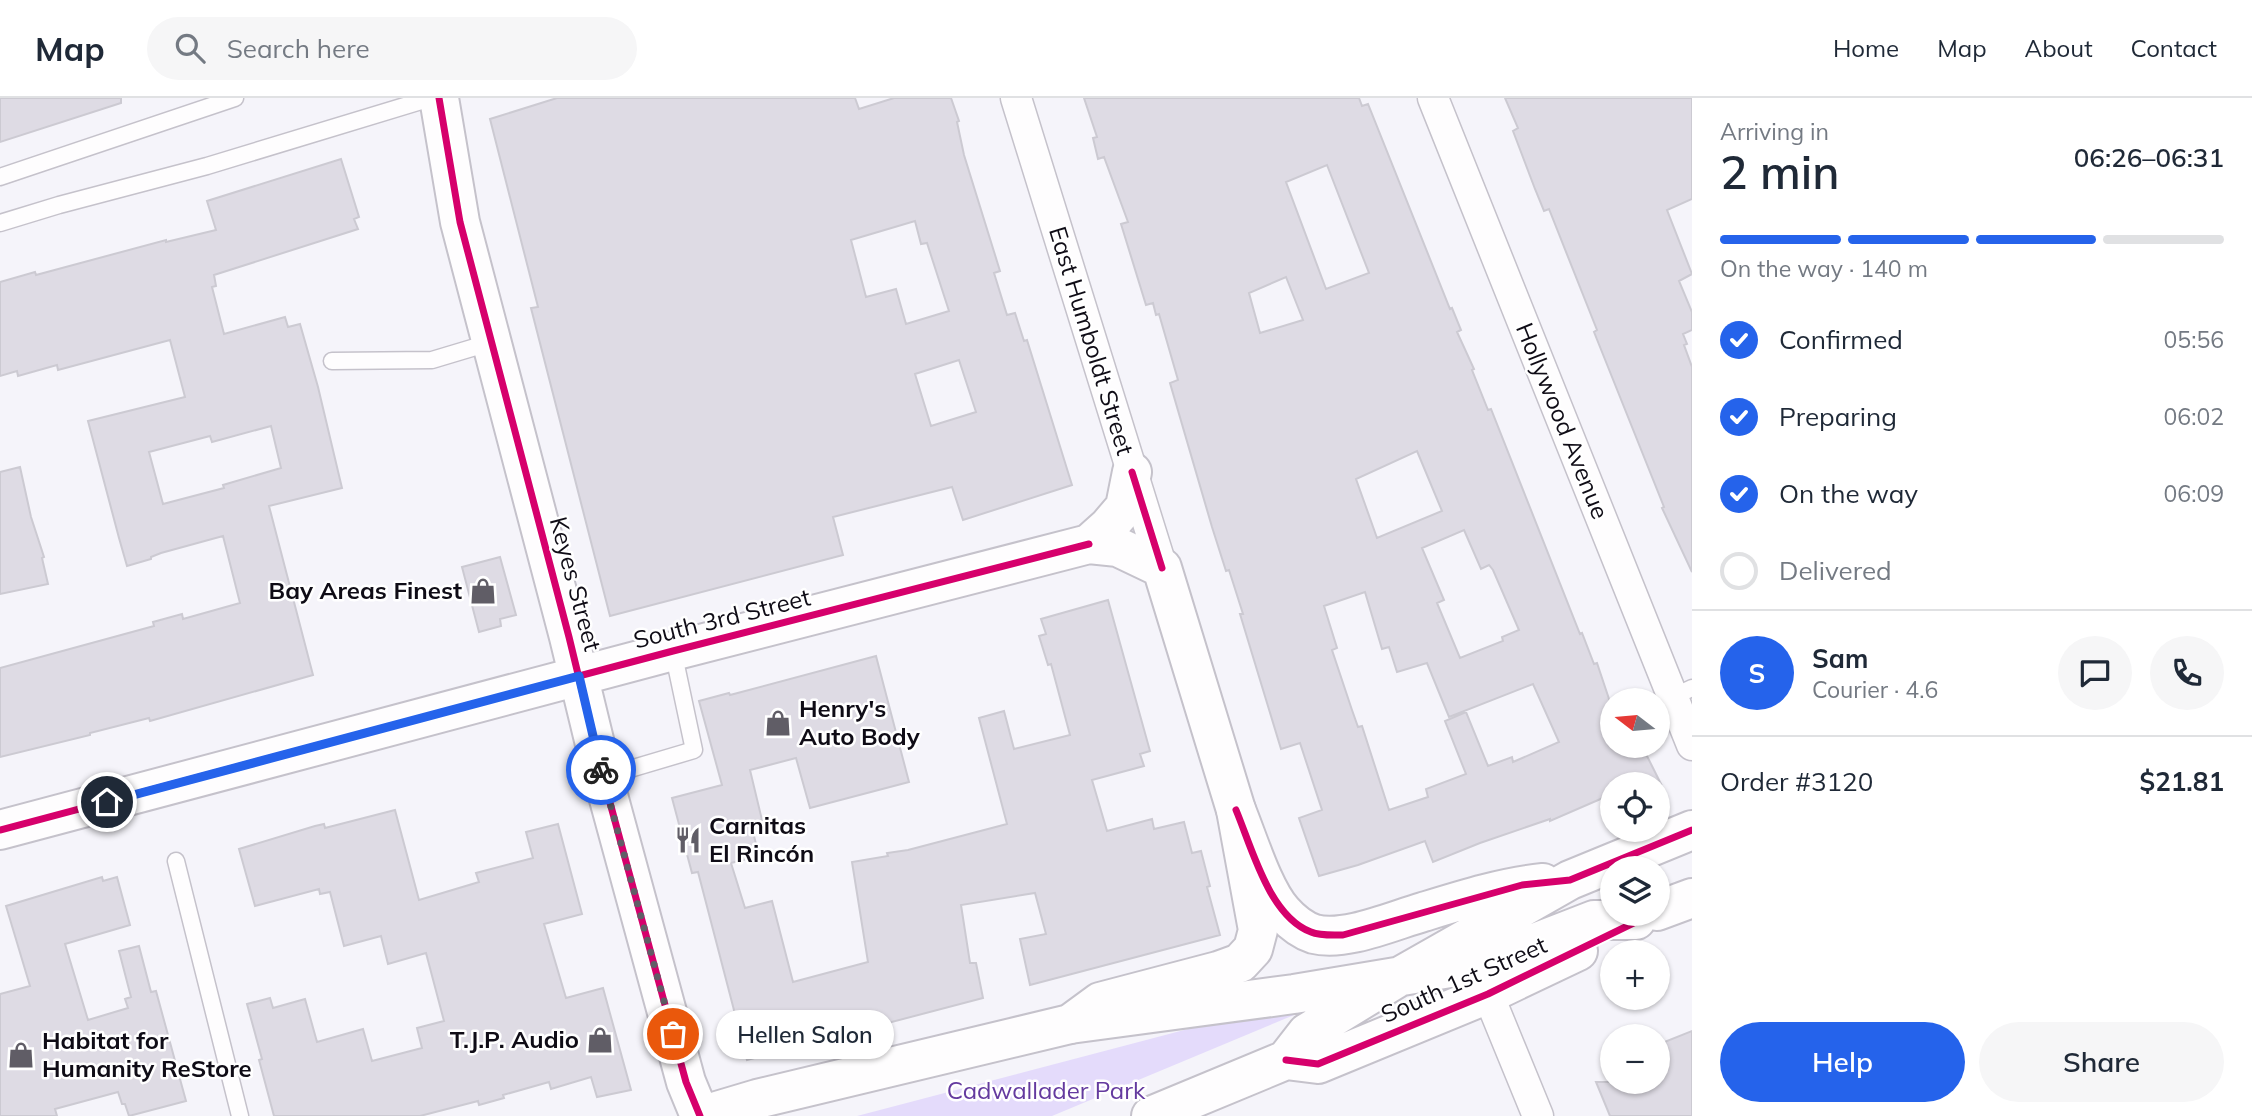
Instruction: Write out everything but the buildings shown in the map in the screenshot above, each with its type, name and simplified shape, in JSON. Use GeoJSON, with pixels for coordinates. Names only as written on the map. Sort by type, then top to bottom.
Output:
{"type":"FeatureCollection","features":[{"type":"Feature","properties":{"kind":"main road","name":"Keyes Street"},"geometry":{"type":"LineString","coordinates":[[438,98],[460,222],[603,777],[685,1082],[700,1116]]}},
{"type":"Feature","properties":{"kind":"main road"},"geometry":{"type":"LineString","coordinates":[[1089,544],[1125,507],[1132,472]]}},
{"type":"Feature","properties":{"kind":"main road"},"geometry":{"type":"LineString","coordinates":[[1089,544],[1118,547],[1162,568]]}},
{"type":"Feature","properties":{"kind":"main road","name":"South 3rd Street"},"geometry":{"type":"LineString","coordinates":[[0,830],[673,651],[1089,544]]}},
{"type":"Feature","properties":{"kind":"main road","name":"East Humboldt Street"},"geometry":{"type":"LineString","coordinates":[[1070,1024],[1100,1002],[1240,963],[1253,949],[1258,930],[1236,810],[1162,568]]}},
{"type":"Feature","properties":{"kind":"main road"},"geometry":{"type":"LineString","coordinates":[[1236,810],[1272,896],[1289,918],[1313,934],[1343,935],[1510,888],[1570,880]]}},
{"type":"Feature","properties":{"kind":"main road","name":"South 1st Street"},"geometry":{"type":"LineString","coordinates":[[1173,1112],[1286,1060],[1307,1032],[1570,880],[1692,830]]}},
{"type":"Feature","properties":{"kind":"main road","name":"South 1st Street"},"geometry":{"type":"LineString","coordinates":[[1670,906],[1692,898]]}},
{"type":"Feature","properties":{"kind":"main road"},"geometry":{"type":"LineString","coordinates":[[700,1116],[757,1099],[1070,1024],[1294,994],[1486,962],[1600,919]]}},
{"type":"Feature","properties":{"kind":"main road","name":"South 1st Street"},"geometry":{"type":"LineString","coordinates":[[1286,1060],[1318,1064],[1488,994],[1627,926]]}},
{"type":"Feature","properties":{"kind":"street","name":"East Humboldt Street"},"geometry":{"type":"LineString","coordinates":[[1016,98],[1162,568]]}},
{"type":"Feature","properties":{"kind":"street","name":"Hollywood Avenue"},"geometry":{"type":"LineString","coordinates":[[1433,98],[1682,692],[1692,745]]}},
{"type":"Feature","properties":{"kind":"street"},"geometry":{"type":"LineString","coordinates":[[1488,994],[1538,1116]]}},
{"type":"Feature","properties":{"kind":"lane"},"geometry":{"type":"LineString","coordinates":[[0,177],[235,98]]}},
{"type":"Feature","properties":{"kind":"lane"},"geometry":{"type":"LineString","coordinates":[[0,223],[438,98]]}},
{"type":"Feature","properties":{"kind":"lane"},"geometry":{"type":"LineString","coordinates":[[331,361],[432,360],[492,342]]}},
{"type":"Feature","properties":{"kind":"lane"},"geometry":{"type":"LineString","coordinates":[[603,777],[694,750],[673,651]]}},
{"type":"Feature","properties":{"kind":"lane"},"geometry":{"type":"LineString","coordinates":[[176,861],[240,1116]]}},
{"type":"Feature","properties":{"kind":"green space","name":"Cadwallader Park"},"geometry":{"type":"Polygon","coordinates":[[[1296,1011],[1294,1015],[1052,1116],[857,1116],[1207,1024],[1296,1011]]]}},
{"type":"Feature","properties":{"kind":"cycle path"},"geometry":{"type":"LineString","coordinates":[[439,98],[460,222],[603,777],[686,1082],[700,1116]]}},
{"type":"Feature","properties":{"kind":"cycle path"},"geometry":{"type":"LineString","coordinates":[[1132,472],[1162,568]]}},
{"type":"Feature","properties":{"kind":"cycle path"},"geometry":{"type":"LineString","coordinates":[[0,830],[673,651],[1089,544]]}},
{"type":"Feature","properties":{"kind":"cycle path"},"geometry":{"type":"LineString","coordinates":[[1236,810],[1264,879],[1284,912],[1296,924],[1311,932],[1327,935],[1343,935],[1522,885],[1570,880],[1692,830]]}},
{"type":"Feature","properties":{"kind":"cycle path"},"geometry":{"type":"LineString","coordinates":[[1286,1060],[1318,1064],[1488,994],[1627,926]]}},
{"type":"Feature","properties":{"kind":"way so far"},"geometry":{"type":"LineString","coordinates":[[601,770],[673,1034]]}},
{"type":"Feature","properties":{"kind":"place","name":"Bay Areas Finest"},"geometry":{"type":"Point","coordinates":[483,591]}},
{"type":"Feature","properties":{"kind":"place","name":"Henry's Auto Body"},"geometry":{"type":"Point","coordinates":[778,723]}},
{"type":"Feature","properties":{"kind":"place","name":"Carnitas El Rincón"},"geometry":{"type":"Point","coordinates":[688,840]}},
{"type":"Feature","properties":{"kind":"place","name":"Hellen Salon"},"geometry":{"type":"Point","coordinates":[673,1034]}},
{"type":"Feature","properties":{"kind":"place","name":"T.J.P. Audio"},"geometry":{"type":"Point","coordinates":[600,1040]}},
{"type":"Feature","properties":{"kind":"place","name":"Habitat for Humanity ReStore"},"geometry":{"type":"Point","coordinates":[21,1055]}},
{"type":"Feature","properties":{"kind":"route"},"geometry":{"type":"LineString","coordinates":[[107,802],[579,676],[601,770]]}}]}
